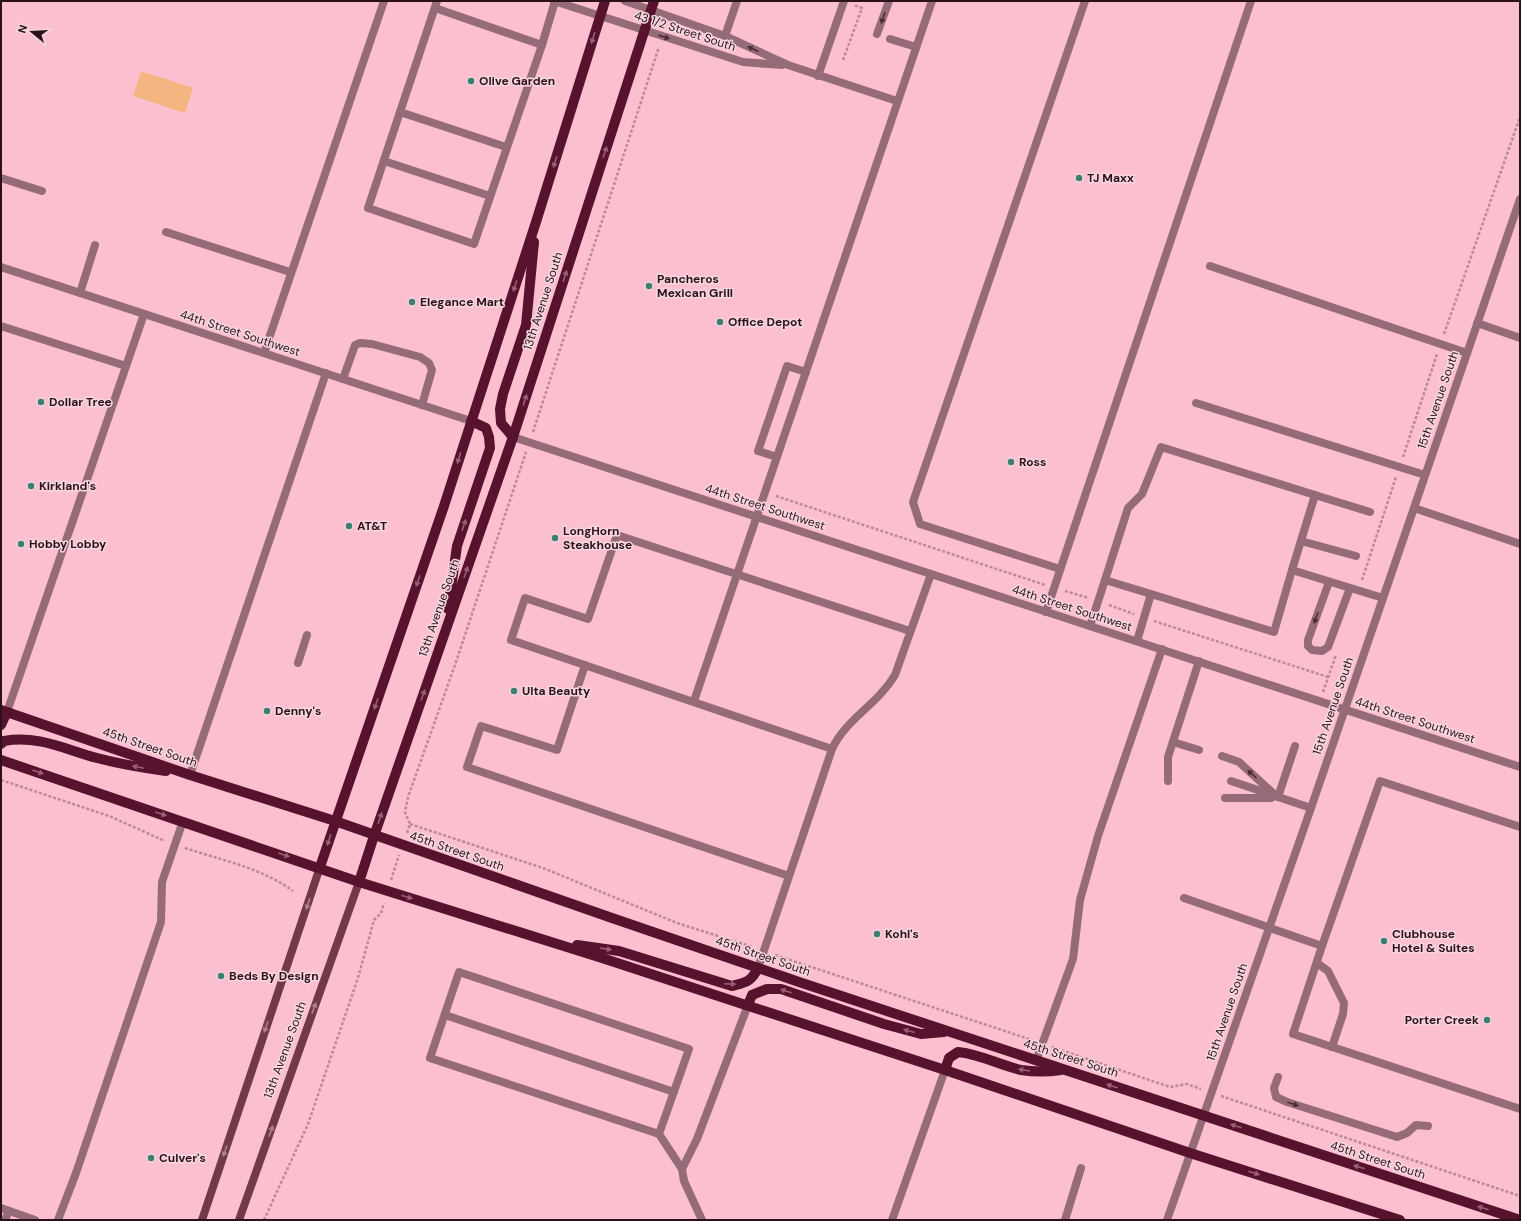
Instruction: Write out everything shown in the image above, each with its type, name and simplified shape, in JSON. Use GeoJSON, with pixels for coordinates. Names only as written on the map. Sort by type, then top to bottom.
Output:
{"type":"FeatureCollection","features":[{"type":"Feature","properties":{"kind":"main road","name":"13th Avenue South"},"geometry":{"type":"LineString","coordinates":[[202,1220],[335,821],[443,509],[536,222],[605,1]]}},
{"type":"Feature","properties":{"kind":"main road","name":"13th Avenue South"},"geometry":{"type":"LineString","coordinates":[[239,1220],[359,882],[513,437],[652,5]]}},
{"type":"Feature","properties":{"kind":"main road"},"geometry":{"type":"LineString","coordinates":[[513,437],[501,423],[500,409],[503,394],[526,325],[536,222]]}},
{"type":"Feature","properties":{"kind":"main road"},"geometry":{"type":"LineString","coordinates":[[445,632],[457,546],[490,448],[486,428],[471,421]]}},
{"type":"Feature","properties":{"kind":"main road"},"geometry":{"type":"LineString","coordinates":[[1,726],[4,711]]}},
{"type":"Feature","properties":{"kind":"main road","name":"45th Street South"},"geometry":{"type":"LineString","coordinates":[[4,711],[190,775],[335,821],[402,846],[758,968],[1062,1070],[1520,1220]]}},
{"type":"Feature","properties":{"kind":"main road"},"geometry":{"type":"LineString","coordinates":[[1,744],[4,741],[18,739],[35,740],[97,758],[144,768],[190,775]]}},
{"type":"Feature","properties":{"kind":"main road"},"geometry":{"type":"LineString","coordinates":[[1,760],[320,867],[359,882],[540,938],[1400,1220]]}},
{"type":"Feature","properties":{"kind":"main road"},"geometry":{"type":"LineString","coordinates":[[540,938],[619,952],[732,986],[745,982],[754,977],[758,968]]}},
{"type":"Feature","properties":{"kind":"main road"},"geometry":{"type":"LineString","coordinates":[[748,1006],[752,996],[766,989],[781,989],[884,1024],[921,1034],[948,1031]]}},
{"type":"Feature","properties":{"kind":"main road"},"geometry":{"type":"LineString","coordinates":[[945,1070],[949,1058],[958,1052],[972,1053],[1020,1070],[1044,1072],[1062,1070]]}},
{"type":"Feature","properties":{"kind":"street"},"geometry":{"type":"LineString","coordinates":[[264,353],[290,272],[384,1]]}},
{"type":"Feature","properties":{"kind":"street"},"geometry":{"type":"LineString","coordinates":[[542,45],[436,4],[368,208],[474,244],[542,45],[554,1]]}},
{"type":"Feature","properties":{"kind":"street","name":"43 1/2 Street South"},"geometry":{"type":"LineString","coordinates":[[554,1],[743,62],[788,65]]}},
{"type":"Feature","properties":{"kind":"street","name":"43 1/2 Street South"},"geometry":{"type":"LineString","coordinates":[[625,1],[652,5],[726,36],[788,65],[897,101]]}},
{"type":"Feature","properties":{"kind":"street"},"geometry":{"type":"LineString","coordinates":[[726,36],[737,1]]}},
{"type":"Feature","properties":{"kind":"street"},"geometry":{"type":"LineString","coordinates":[[818,76],[844,1]]}},
{"type":"Feature","properties":{"kind":"street"},"geometry":{"type":"LineString","coordinates":[[877,34],[889,1]]}},
{"type":"Feature","properties":{"kind":"street"},"geometry":{"type":"LineString","coordinates":[[694,701],[932,1]]}},
{"type":"Feature","properties":{"kind":"street"},"geometry":{"type":"LineString","coordinates":[[1060,569],[920,524],[913,502],[1085,1]]}},
{"type":"Feature","properties":{"kind":"street"},"geometry":{"type":"LineString","coordinates":[[1046,612],[1251,1]]}},
{"type":"Feature","properties":{"kind":"street"},"geometry":{"type":"LineString","coordinates":[[890,39],[916,48]]}},
{"type":"Feature","properties":{"kind":"street"},"geometry":{"type":"LineString","coordinates":[[400,112],[506,147]]}},
{"type":"Feature","properties":{"kind":"street"},"geometry":{"type":"LineString","coordinates":[[384,160],[490,196]]}},
{"type":"Feature","properties":{"kind":"street"},"geometry":{"type":"LineString","coordinates":[[1,178],[42,191]]}},
{"type":"Feature","properties":{"kind":"street","name":"15th Avenue South"},"geometry":{"type":"LineString","coordinates":[[1167,1220],[1311,808],[1520,199]]}},
{"type":"Feature","properties":{"kind":"street"},"geometry":{"type":"LineString","coordinates":[[166,232],[290,272]]}},
{"type":"Feature","properties":{"kind":"street"},"geometry":{"type":"LineString","coordinates":[[80,293],[95,246]]}},
{"type":"Feature","properties":{"kind":"street"},"geometry":{"type":"LineString","coordinates":[[1210,266],[1467,353]]}},
{"type":"Feature","properties":{"kind":"street","name":"44th Street Southwest"},"geometry":{"type":"LineString","coordinates":[[1,267],[471,421]]}},
{"type":"Feature","properties":{"kind":"street"},"geometry":{"type":"LineString","coordinates":[[4,711],[144,314]]}},
{"type":"Feature","properties":{"kind":"street"},"geometry":{"type":"LineString","coordinates":[[1477,323],[1520,338]]}},
{"type":"Feature","properties":{"kind":"street"},"geometry":{"type":"LineString","coordinates":[[1,326],[126,366]]}},
{"type":"Feature","properties":{"kind":"street"},"geometry":{"type":"LineString","coordinates":[[343,379],[354,345],[360,343],[372,344],[420,357],[429,363],[432,370],[422,405]]}},
{"type":"Feature","properties":{"kind":"street"},"geometry":{"type":"LineString","coordinates":[[777,457],[758,451],[772,408],[787,366],[806,372]]}},
{"type":"Feature","properties":{"kind":"street"},"geometry":{"type":"LineString","coordinates":[[190,775],[326,373]]}},
{"type":"Feature","properties":{"kind":"street"},"geometry":{"type":"LineString","coordinates":[[1196,402],[1425,474]]}},
{"type":"Feature","properties":{"kind":"street","name":"44th Street Southwest"},"geometry":{"type":"LineString","coordinates":[[513,437],[1520,767]]}},
{"type":"Feature","properties":{"kind":"street"},"geometry":{"type":"LineString","coordinates":[[1090,626],[1128,508],[1142,494],[1161,447],[1370,512]]}},
{"type":"Feature","properties":{"kind":"street"},"geometry":{"type":"LineString","coordinates":[[1105,580],[1274,632],[1315,495]]}},
{"type":"Feature","properties":{"kind":"street"},"geometry":{"type":"LineString","coordinates":[[1414,508],[1520,544]]}},
{"type":"Feature","properties":{"kind":"street"},"geometry":{"type":"LineString","coordinates":[[832,749],[511,640],[525,598],[588,619],[617,535],[910,631]]}},
{"type":"Feature","properties":{"kind":"street"},"geometry":{"type":"LineString","coordinates":[[1302,541],[1356,556]]}},
{"type":"Feature","properties":{"kind":"street"},"geometry":{"type":"LineString","coordinates":[[1292,570],[1383,598]]}},
{"type":"Feature","properties":{"kind":"street"},"geometry":{"type":"LineString","coordinates":[[758,968],[832,749],[836,740],[846,726],[874,701],[889,685],[895,675],[931,574]]}},
{"type":"Feature","properties":{"kind":"street"},"geometry":{"type":"LineString","coordinates":[[1329,582],[1308,640],[1308,646],[1312,650],[1322,651],[1328,647],[1350,588]]}},
{"type":"Feature","properties":{"kind":"street"},"geometry":{"type":"LineString","coordinates":[[1137,641],[1151,594]]}},
{"type":"Feature","properties":{"kind":"street"},"geometry":{"type":"LineString","coordinates":[[298,663],[308,634]]}},
{"type":"Feature","properties":{"kind":"street"},"geometry":{"type":"LineString","coordinates":[[1036,1061],[1073,959],[1080,900],[1098,836],[1162,649]]}},
{"type":"Feature","properties":{"kind":"street"},"geometry":{"type":"LineString","coordinates":[[1168,781],[1168,757],[1199,661]]}},
{"type":"Feature","properties":{"kind":"street"},"geometry":{"type":"LineString","coordinates":[[585,665],[557,750],[480,726],[467,767],[789,876]]}},
{"type":"Feature","properties":{"kind":"street"},"geometry":{"type":"LineString","coordinates":[[1173,742],[1199,750]]}},
{"type":"Feature","properties":{"kind":"street"},"geometry":{"type":"LineString","coordinates":[[1278,798],[1295,746]]}},
{"type":"Feature","properties":{"kind":"street"},"geometry":{"type":"LineString","coordinates":[[1222,756],[1239,762],[1278,798]]}},
{"type":"Feature","properties":{"kind":"street"},"geometry":{"type":"LineString","coordinates":[[1168,757],[1174,764]]}},
{"type":"Feature","properties":{"kind":"street"},"geometry":{"type":"LineString","coordinates":[[1231,781],[1311,808]]}},
{"type":"Feature","properties":{"kind":"street"},"geometry":{"type":"LineString","coordinates":[[1520,826],[1380,781],[1293,1034],[1520,1109]]}},
{"type":"Feature","properties":{"kind":"street"},"geometry":{"type":"LineString","coordinates":[[1225,798],[1278,798]]}},
{"type":"Feature","properties":{"kind":"street"},"geometry":{"type":"LineString","coordinates":[[58,1220],[78,1166],[161,922],[162,882],[183,821]]}},
{"type":"Feature","properties":{"kind":"street"},"geometry":{"type":"LineString","coordinates":[[1184,898],[1322,946]]}},
{"type":"Feature","properties":{"kind":"street"},"geometry":{"type":"LineString","coordinates":[[1317,963],[1328,972],[1344,1003],[1344,1014],[1332,1047]]}},
{"type":"Feature","properties":{"kind":"street"},"geometry":{"type":"LineString","coordinates":[[659,1134],[689,1049],[459,972],[430,1058],[659,1134],[682,1169],[684,1181],[702,1220]]}},
{"type":"Feature","properties":{"kind":"street"},"geometry":{"type":"LineString","coordinates":[[682,1169],[697,1139],[748,1006]]}},
{"type":"Feature","properties":{"kind":"street"},"geometry":{"type":"LineString","coordinates":[[445,1015],[674,1092]]}},
{"type":"Feature","properties":{"kind":"street"},"geometry":{"type":"LineString","coordinates":[[892,1220],[945,1070]]}},
{"type":"Feature","properties":{"kind":"street"},"geometry":{"type":"LineString","coordinates":[[1278,1077],[1274,1088],[1276,1097],[1287,1102],[1397,1137],[1407,1133],[1416,1125],[1428,1126]]}},
{"type":"Feature","properties":{"kind":"street"},"geometry":{"type":"LineString","coordinates":[[1065,1220],[1081,1168]]}},
{"type":"Feature","properties":{"kind":"street"},"geometry":{"type":"LineString","coordinates":[[5,1220],[5,1210],[35,1220]]}},
{"type":"Feature","properties":{"kind":"path"},"geometry":{"type":"LineString","coordinates":[[843,60],[862,8],[844,1]]}},
{"type":"Feature","properties":{"kind":"path"},"geometry":{"type":"LineString","coordinates":[[538,418],[658,52]]}},
{"type":"Feature","properties":{"kind":"path"},"geometry":{"type":"LineString","coordinates":[[1399,466],[1520,117]]}},
{"type":"Feature","properties":{"kind":"path"},"geometry":{"type":"LineString","coordinates":[[264,1220],[308,1124],[358,978],[374,920],[381,913],[410,824],[405,812],[408,797],[455,665],[519,471]]}},
{"type":"Feature","properties":{"kind":"path"},"geometry":{"type":"LineString","coordinates":[[1,780],[109,816],[160,840]]}},
{"type":"Feature","properties":{"kind":"path"},"geometry":{"type":"LineString","coordinates":[[410,824],[543,868],[677,923],[1170,1087],[1187,1084]]}},
{"type":"Feature","properties":{"kind":"path"},"geometry":{"type":"LineString","coordinates":[[198,852],[254,870],[280,881],[293,891]]}},
{"type":"Feature","properties":{"kind":"path"},"geometry":{"type":"LineString","coordinates":[[1237,1102],[1520,1196]]}},
{"type":"Feature","properties":{"kind":"shaded area"},"geometry":{"type":"Polygon","coordinates":[[[141,71],[193,88],[185,113],[133,96],[141,71]]]}},
{"type":"Feature","properties":{"kind":"place","name":"Olive Garden"},"geometry":{"type":"Point","coordinates":[471,81]}},
{"type":"Feature","properties":{"kind":"place","name":"TJ Maxx"},"geometry":{"type":"Point","coordinates":[1079,178]}},
{"type":"Feature","properties":{"kind":"place","name":"Pancheros Mexican Grill"},"geometry":{"type":"Point","coordinates":[649,286]}},
{"type":"Feature","properties":{"kind":"place","name":"Elegance Mart"},"geometry":{"type":"Point","coordinates":[412,302]}},
{"type":"Feature","properties":{"kind":"place","name":"Office Depot"},"geometry":{"type":"Point","coordinates":[720,322]}},
{"type":"Feature","properties":{"kind":"place","name":"Dollar Tree"},"geometry":{"type":"Point","coordinates":[41,402]}},
{"type":"Feature","properties":{"kind":"place","name":"Ross"},"geometry":{"type":"Point","coordinates":[1011,462]}},
{"type":"Feature","properties":{"kind":"place","name":"Kirkland's"},"geometry":{"type":"Point","coordinates":[31,486]}},
{"type":"Feature","properties":{"kind":"place","name":"AT&T"},"geometry":{"type":"Point","coordinates":[349,526]}},
{"type":"Feature","properties":{"kind":"place","name":"LongHorn Steakhouse"},"geometry":{"type":"Point","coordinates":[555,538]}},
{"type":"Feature","properties":{"kind":"place","name":"Hobby Lobby"},"geometry":{"type":"Point","coordinates":[21,544]}},
{"type":"Feature","properties":{"kind":"place","name":"Ulta Beauty"},"geometry":{"type":"Point","coordinates":[514,691]}},
{"type":"Feature","properties":{"kind":"place","name":"Denny's"},"geometry":{"type":"Point","coordinates":[267,711]}},
{"type":"Feature","properties":{"kind":"place","name":"Kohl's"},"geometry":{"type":"Point","coordinates":[877,934]}},
{"type":"Feature","properties":{"kind":"place","name":"Clubhouse Hotel & Suites"},"geometry":{"type":"Point","coordinates":[1384,941]}},
{"type":"Feature","properties":{"kind":"place","name":"Beds By Design"},"geometry":{"type":"Point","coordinates":[221,976]}},
{"type":"Feature","properties":{"kind":"place","name":"Porter Creek"},"geometry":{"type":"Point","coordinates":[1487,1020]}},
{"type":"Feature","properties":{"kind":"place","name":"Culver's"},"geometry":{"type":"Point","coordinates":[151,1158]}}]}
